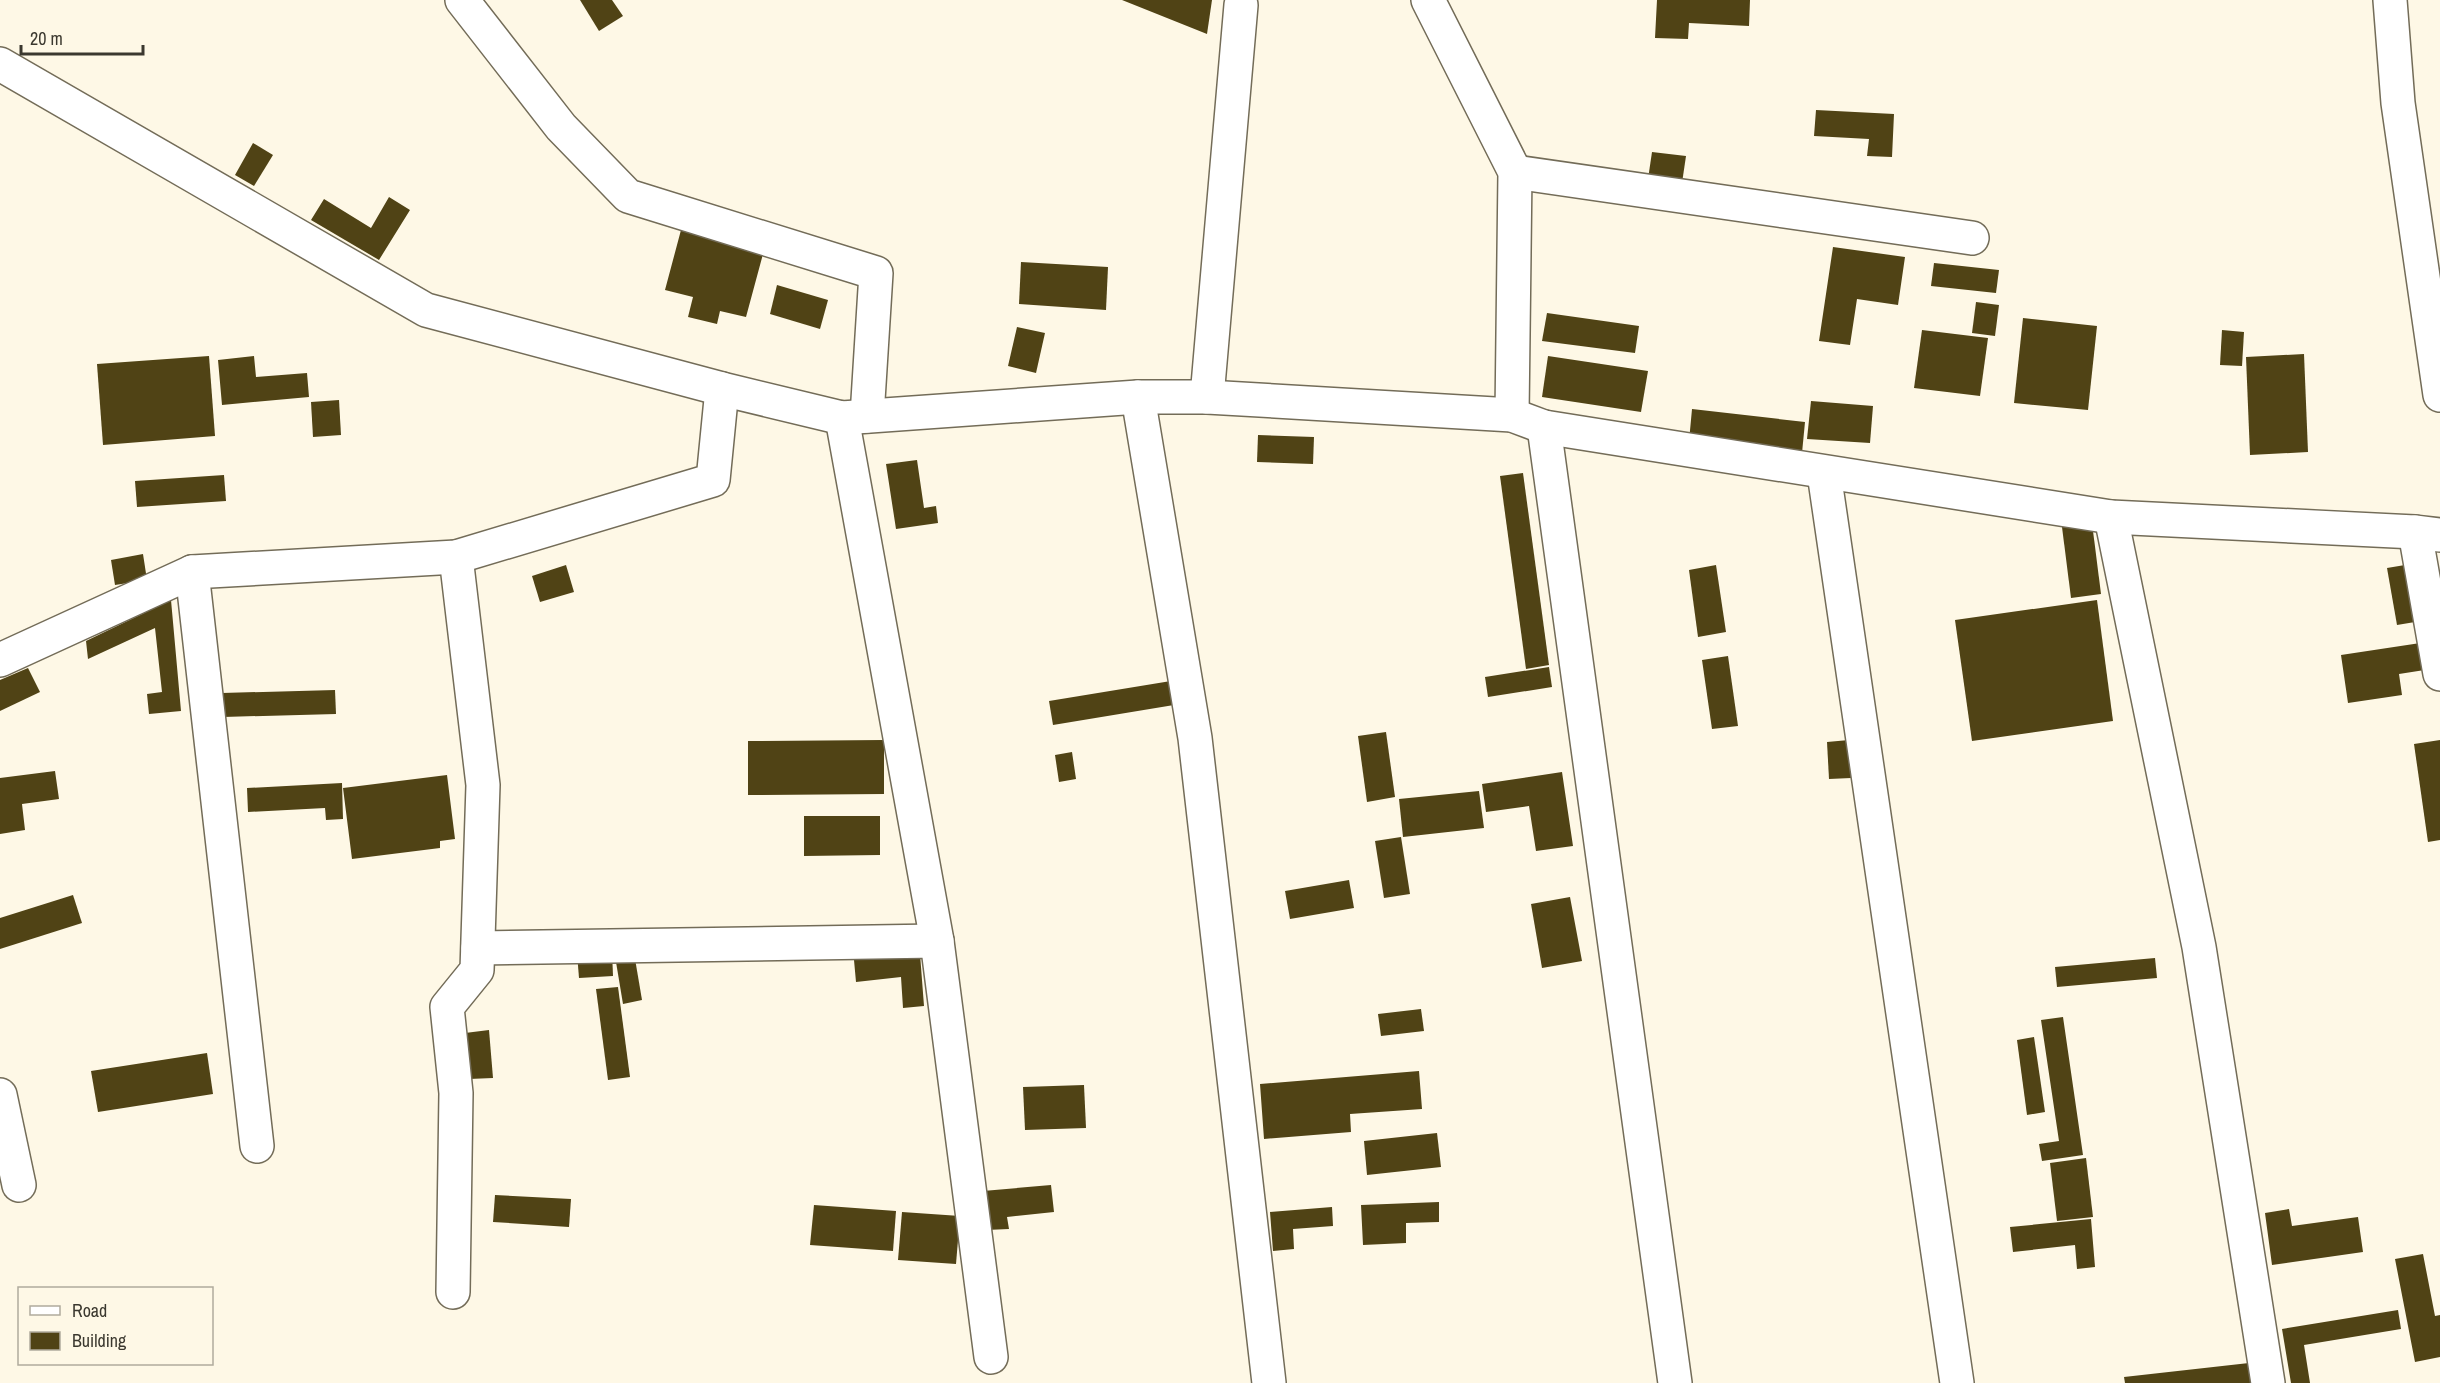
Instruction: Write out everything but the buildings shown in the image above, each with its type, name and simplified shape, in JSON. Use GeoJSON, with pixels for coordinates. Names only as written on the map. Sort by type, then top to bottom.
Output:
{"type":"FeatureCollection","features":[{"type":"Feature","properties":{"kind":"street"},"geometry":{"type":"LineString","coordinates":[[462,0],[561,127],[628,196],[876,273],[855,417],[938,941],[991,1356]]}},
{"type":"Feature","properties":{"kind":"street"},"geometry":{"type":"LineString","coordinates":[[1428,0],[1515,172],[1512,415]]}},
{"type":"Feature","properties":{"kind":"street"},"geometry":{"type":"LineString","coordinates":[[2390,0],[2398,103],[2440,395]]}},
{"type":"Feature","properties":{"kind":"street"},"geometry":{"type":"LineString","coordinates":[[1207,397],[1241,5]]}},
{"type":"Feature","properties":{"kind":"street"},"geometry":{"type":"LineString","coordinates":[[0,64],[426,310],[723,389],[855,417],[1138,397],[1207,397],[1512,415],[1544,427],[2111,517],[2427,534],[2440,674]]}},
{"type":"Feature","properties":{"kind":"street"},"geometry":{"type":"LineString","coordinates":[[1515,172],[1972,238]]}},
{"type":"Feature","properties":{"kind":"street"},"geometry":{"type":"LineString","coordinates":[[0,660],[192,572],[456,556],[712,480],[723,389]]}},
{"type":"Feature","properties":{"kind":"street"},"geometry":{"type":"LineString","coordinates":[[1138,397],[1196,738],[1269,1383]]}},
{"type":"Feature","properties":{"kind":"street"},"geometry":{"type":"LineString","coordinates":[[1544,427],[1675,1383]]}},
{"type":"Feature","properties":{"kind":"street"},"geometry":{"type":"LineString","coordinates":[[1824,473],[1957,1383]]}},
{"type":"Feature","properties":{"kind":"street"},"geometry":{"type":"LineString","coordinates":[[2111,517],[2199,946],[2268,1383]]}},
{"type":"Feature","properties":{"kind":"street"},"geometry":{"type":"LineString","coordinates":[[453,1292],[456,1093],[447,1007],[477,970],[483,785],[456,556]]}},
{"type":"Feature","properties":{"kind":"street"},"geometry":{"type":"LineString","coordinates":[[192,572],[257,1146]]}},
{"type":"Feature","properties":{"kind":"street"},"geometry":{"type":"LineString","coordinates":[[478,948],[938,941]]}},
{"type":"Feature","properties":{"kind":"street"},"geometry":{"type":"LineString","coordinates":[[0,1095],[19,1185]]}}]}
